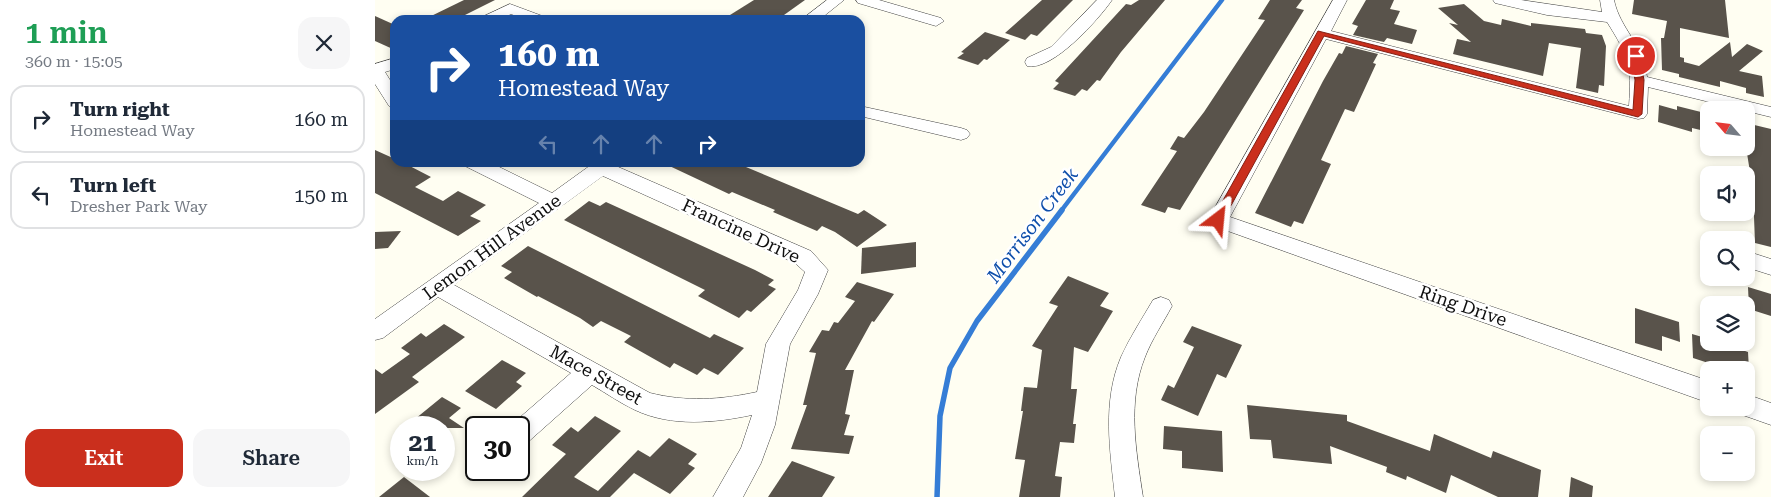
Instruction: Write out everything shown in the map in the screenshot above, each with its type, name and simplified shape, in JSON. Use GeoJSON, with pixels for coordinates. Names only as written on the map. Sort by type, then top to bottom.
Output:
{"type":"FeatureCollection","features":[{"type":"Feature","properties":{"kind":"street"},"geometry":{"type":"LineString","coordinates":[[816,15],[837,0]]}},
{"type":"Feature","properties":{"kind":"street"},"geometry":{"type":"LineString","coordinates":[[863,0],[936,21]]}},
{"type":"Feature","properties":{"kind":"street"},"geometry":{"type":"LineString","coordinates":[[1033,62],[1057,50],[1105,0]]}},
{"type":"Feature","properties":{"kind":"street"},"geometry":{"type":"LineString","coordinates":[[1340,0],[1321,33],[1638,114],[1639,80],[1636,56],[1612,18],[1607,0]]}},
{"type":"Feature","properties":{"kind":"street"},"geometry":{"type":"LineString","coordinates":[[1500,0],[1547,10],[1612,18]]}},
{"type":"Feature","properties":{"kind":"street"},"geometry":{"type":"LineString","coordinates":[[497,15],[510,9],[526,15]]}},
{"type":"Feature","properties":{"kind":"street","name":"Ring Drive"},"geometry":{"type":"LineString","coordinates":[[1321,33],[1218,220],[1700,389]]}},
{"type":"Feature","properties":{"kind":"street"},"geometry":{"type":"LineString","coordinates":[[390,65],[375,70],[390,94]]}},
{"type":"Feature","properties":{"kind":"street"},"geometry":{"type":"LineString","coordinates":[[1639,80],[1771,112]]}},
{"type":"Feature","properties":{"kind":"street"},"geometry":{"type":"LineString","coordinates":[[865,113],[961,134]]}},
{"type":"Feature","properties":{"kind":"street"},"geometry":{"type":"LineString","coordinates":[[482,167],[554,202]]}},
{"type":"Feature","properties":{"kind":"street","name":"Lemon Hill Avenue"},"geometry":{"type":"LineString","coordinates":[[375,331],[602,167]]}},
{"type":"Feature","properties":{"kind":"street","name":"Francine Drive"},"geometry":{"type":"LineString","coordinates":[[609,167],[803,257],[817,270],[807,295],[791,317],[779,341],[772,363],[768,401],[760,433],[745,468],[727,497]]}},
{"type":"Feature","properties":{"kind":"street"},"geometry":{"type":"LineString","coordinates":[[1755,262],[1771,267]]}},
{"type":"Feature","properties":{"kind":"street","name":"Mace Street"},"geometry":{"type":"LineString","coordinates":[[437,286],[644,402],[672,410],[703,412],[768,401]]}},
{"type":"Feature","properties":{"kind":"street"},"geometry":{"type":"LineString","coordinates":[[1129,497],[1121,425],[1123,395],[1127,374],[1137,348],[1161,306]]}},
{"type":"Feature","properties":{"kind":"street"},"geometry":{"type":"LineString","coordinates":[[530,424],[589,372]]}},
{"type":"Feature","properties":{"kind":"street"},"geometry":{"type":"LineString","coordinates":[[1755,408],[1771,414]]}},
{"type":"Feature","properties":{"kind":"building"},"geometry":{"type":"Polygon","coordinates":[[[464,0],[495,0],[465,15],[433,15],[464,0]]]}},
{"type":"Feature","properties":{"kind":"building"},"geometry":{"type":"Polygon","coordinates":[[[754,0],[805,0],[784,15],[730,15],[754,0]]]}},
{"type":"Feature","properties":{"kind":"building"},"geometry":{"type":"Polygon","coordinates":[[[1042,0],[1073,0],[1037,36],[1031,34],[1025,40],[1005,33],[1042,0]]]}},
{"type":"Feature","properties":{"kind":"building"},"geometry":{"type":"Polygon","coordinates":[[[1139,0],[1165,0],[1121,52],[1100,81],[1097,80],[1087,91],[1082,89],[1075,96],[1053,89],[1059,83],[1055,81],[1126,4],[1131,5],[1139,0]]]}},
{"type":"Feature","properties":{"kind":"building"},"geometry":{"type":"Polygon","coordinates":[[[1270,0],[1302,0],[1296,8],[1304,10],[1180,210],[1168,207],[1165,213],[1141,205],[1177,151],[1170,149],[1178,136],[1184,138],[1204,112],[1265,20],[1258,19],[1270,0]]]}},
{"type":"Feature","properties":{"kind":"building"},"geometry":{"type":"Polygon","coordinates":[[[1366,0],[1394,0],[1390,9],[1400,11],[1394,24],[1417,30],[1412,44],[1387,38],[1384,42],[1353,35],[1358,26],[1352,24],[1366,0]]]}},
{"type":"Feature","properties":{"kind":"building"},"geometry":{"type":"Polygon","coordinates":[[[1634,0],[1725,0],[1729,38],[1680,28],[1680,57],[1684,58],[1684,62],[1699,66],[1730,42],[1732,57],[1747,44],[1763,51],[1739,71],[1762,76],[1764,97],[1746,93],[1746,88],[1720,81],[1720,87],[1679,77],[1679,74],[1662,70],[1661,38],[1664,38],[1667,21],[1632,14],[1634,0]]]}},
{"type":"Feature","properties":{"kind":"building"},"geometry":{"type":"Polygon","coordinates":[[[1464,4],[1484,21],[1501,25],[1502,19],[1531,26],[1531,23],[1585,29],[1586,33],[1602,35],[1606,46],[1604,86],[1599,85],[1598,93],[1576,88],[1581,48],[1549,43],[1543,76],[1453,54],[1457,39],[1471,42],[1449,23],[1458,25],[1438,8],[1464,4]]]}},
{"type":"Feature","properties":{"kind":"building"},"geometry":{"type":"Polygon","coordinates":[[[375,16],[390,23],[390,48],[375,41],[375,16]]]}},
{"type":"Feature","properties":{"kind":"building"},"geometry":{"type":"Polygon","coordinates":[[[985,32],[1010,40],[987,60],[984,59],[978,65],[957,58],[964,53],[961,52],[985,32]]]}},
{"type":"Feature","properties":{"kind":"building"},"geometry":{"type":"Polygon","coordinates":[[[1346,46],[1378,54],[1373,63],[1376,64],[1354,112],[1345,109],[1321,160],[1331,164],[1303,224],[1294,221],[1291,227],[1255,213],[1323,81],[1339,53],[1342,54],[1346,46]]]}},
{"type":"Feature","properties":{"kind":"building"},"geometry":{"type":"Polygon","coordinates":[[[1659,105],[1677,110],[1677,106],[1700,112],[1700,130],[1692,128],[1692,132],[1658,122],[1659,105]]]}},
{"type":"Feature","properties":{"kind":"building"},"geometry":{"type":"Polygon","coordinates":[[[1755,125],[1771,129],[1771,247],[1755,243],[1755,166],[1749,166],[1747,156],[1755,156],[1755,125]]]}},
{"type":"Feature","properties":{"kind":"building"},"geometry":{"type":"Polygon","coordinates":[[[375,150],[390,157],[390,167],[412,167],[431,177],[415,187],[443,201],[458,191],[486,205],[470,216],[481,221],[458,236],[375,193],[375,150]]]}},
{"type":"Feature","properties":{"kind":"building"},"geometry":{"type":"Polygon","coordinates":[[[672,167],[746,167],[858,214],[864,210],[887,225],[857,247],[835,232],[822,226],[817,231],[773,212],[775,210],[732,192],[729,194],[672,167]]]}},
{"type":"Feature","properties":{"kind":"building"},"geometry":{"type":"Polygon","coordinates":[[[589,201],[600,206],[606,202],[755,270],[774,280],[768,285],[776,289],[751,312],[747,310],[739,318],[698,296],[705,290],[564,220],[589,201]]]}},
{"type":"Feature","properties":{"kind":"building"},"geometry":{"type":"Polygon","coordinates":[[[401,231],[388,248],[375,249],[375,232],[401,231]]]}},
{"type":"Feature","properties":{"kind":"building"},"geometry":{"type":"Polygon","coordinates":[[[916,242],[916,267],[861,274],[862,248],[916,242]]]}},
{"type":"Feature","properties":{"kind":"building"},"geometry":{"type":"Polygon","coordinates":[[[528,246],[710,338],[714,334],[744,348],[718,375],[704,368],[697,375],[674,363],[670,368],[624,342],[631,336],[601,321],[593,327],[580,318],[504,278],[512,272],[501,266],[528,246]]]}},
{"type":"Feature","properties":{"kind":"building"},"geometry":{"type":"Polygon","coordinates":[[[1068,276],[1109,293],[1100,306],[1113,311],[1088,352],[1074,347],[1071,389],[1077,389],[1073,424],[1076,424],[1074,443],[1060,442],[1055,476],[1062,477],[1060,497],[1019,497],[1025,460],[1015,459],[1023,411],[1021,411],[1024,387],[1037,388],[1042,350],[1032,346],[1058,306],[1049,303],[1068,276]]]}},
{"type":"Feature","properties":{"kind":"building"},"geometry":{"type":"Polygon","coordinates":[[[857,282],[894,294],[874,322],[872,321],[845,370],[854,370],[845,414],[850,415],[844,435],[854,436],[849,454],[791,449],[807,405],[803,405],[816,353],[809,352],[822,330],[829,331],[834,322],[838,323],[855,301],[845,297],[857,282]]]}},
{"type":"Feature","properties":{"kind":"building"},"geometry":{"type":"Polygon","coordinates":[[[1748,287],[1771,294],[1771,316],[1755,311],[1755,296],[1748,296],[1748,287]]]}},
{"type":"Feature","properties":{"kind":"building"},"geometry":{"type":"Polygon","coordinates":[[[1635,308],[1679,322],[1680,342],[1662,336],[1662,351],[1635,343],[1635,308]]]}},
{"type":"Feature","properties":{"kind":"building"},"geometry":{"type":"Polygon","coordinates":[[[444,324],[465,337],[412,377],[419,382],[375,414],[375,369],[382,374],[410,354],[401,348],[421,333],[426,337],[444,324]]]}},
{"type":"Feature","properties":{"kind":"building"},"geometry":{"type":"Polygon","coordinates":[[[1192,326],[1242,345],[1226,378],[1217,374],[1198,416],[1161,400],[1168,385],[1174,388],[1194,347],[1183,342],[1192,326]]]}},
{"type":"Feature","properties":{"kind":"building"},"geometry":{"type":"Polygon","coordinates":[[[1692,334],[1700,336],[1700,351],[1745,351],[1748,352],[1748,361],[1702,361],[1693,358],[1692,334]]]}},
{"type":"Feature","properties":{"kind":"building"},"geometry":{"type":"Polygon","coordinates":[[[502,360],[526,373],[516,382],[522,386],[496,409],[465,391],[502,360]]]}},
{"type":"Feature","properties":{"kind":"building"},"geometry":{"type":"Polygon","coordinates":[[[442,397],[461,408],[451,416],[419,416],[442,397]]]}},
{"type":"Feature","properties":{"kind":"building"},"geometry":{"type":"Polygon","coordinates":[[[1247,405],[1347,415],[1347,421],[1430,451],[1434,434],[1491,458],[1493,451],[1541,470],[1538,497],[1498,497],[1451,475],[1446,493],[1407,476],[1406,480],[1386,472],[1387,467],[1330,446],[1332,464],[1273,458],[1271,440],[1250,439],[1247,405]]]}},
{"type":"Feature","properties":{"kind":"building"},"geometry":{"type":"Polygon","coordinates":[[[595,416],[621,431],[574,477],[598,491],[638,450],[650,457],[669,438],[697,454],[688,464],[695,468],[670,494],[634,473],[610,497],[522,497],[566,454],[552,445],[571,427],[578,432],[595,416]]]}},
{"type":"Feature","properties":{"kind":"building"},"geometry":{"type":"Polygon","coordinates":[[[455,422],[464,428],[455,428],[455,422]]]}},
{"type":"Feature","properties":{"kind":"building"},"geometry":{"type":"Polygon","coordinates":[[[1164,426],[1222,431],[1223,472],[1182,468],[1182,451],[1163,449],[1164,426]]]}},
{"type":"Feature","properties":{"kind":"building"},"geometry":{"type":"Polygon","coordinates":[[[792,461],[835,477],[822,497],[768,497],[792,461]]]}},
{"type":"Feature","properties":{"kind":"building"},"geometry":{"type":"Polygon","coordinates":[[[1571,477],[1593,486],[1592,497],[1569,497],[1571,477]]]}},
{"type":"Feature","properties":{"kind":"building"},"geometry":{"type":"Polygon","coordinates":[[[399,481],[409,481],[430,497],[379,497],[399,481]]]}},
{"type":"Feature","properties":{"kind":"waterway","name":"Morrison Creek"},"geometry":{"type":"LineString","coordinates":[[1061,211],[1222,0]]}},
{"type":"Feature","properties":{"kind":"waterway","name":"Morrison Creek"},"geometry":{"type":"LineString","coordinates":[[937,497],[940,416],[950,368],[977,321],[1062,210]]}},
{"type":"Feature","properties":{"kind":"route"},"geometry":{"type":"LineString","coordinates":[[1218,220],[1321,33],[1638,114],[1639,68],[1636,56]]}}]}
